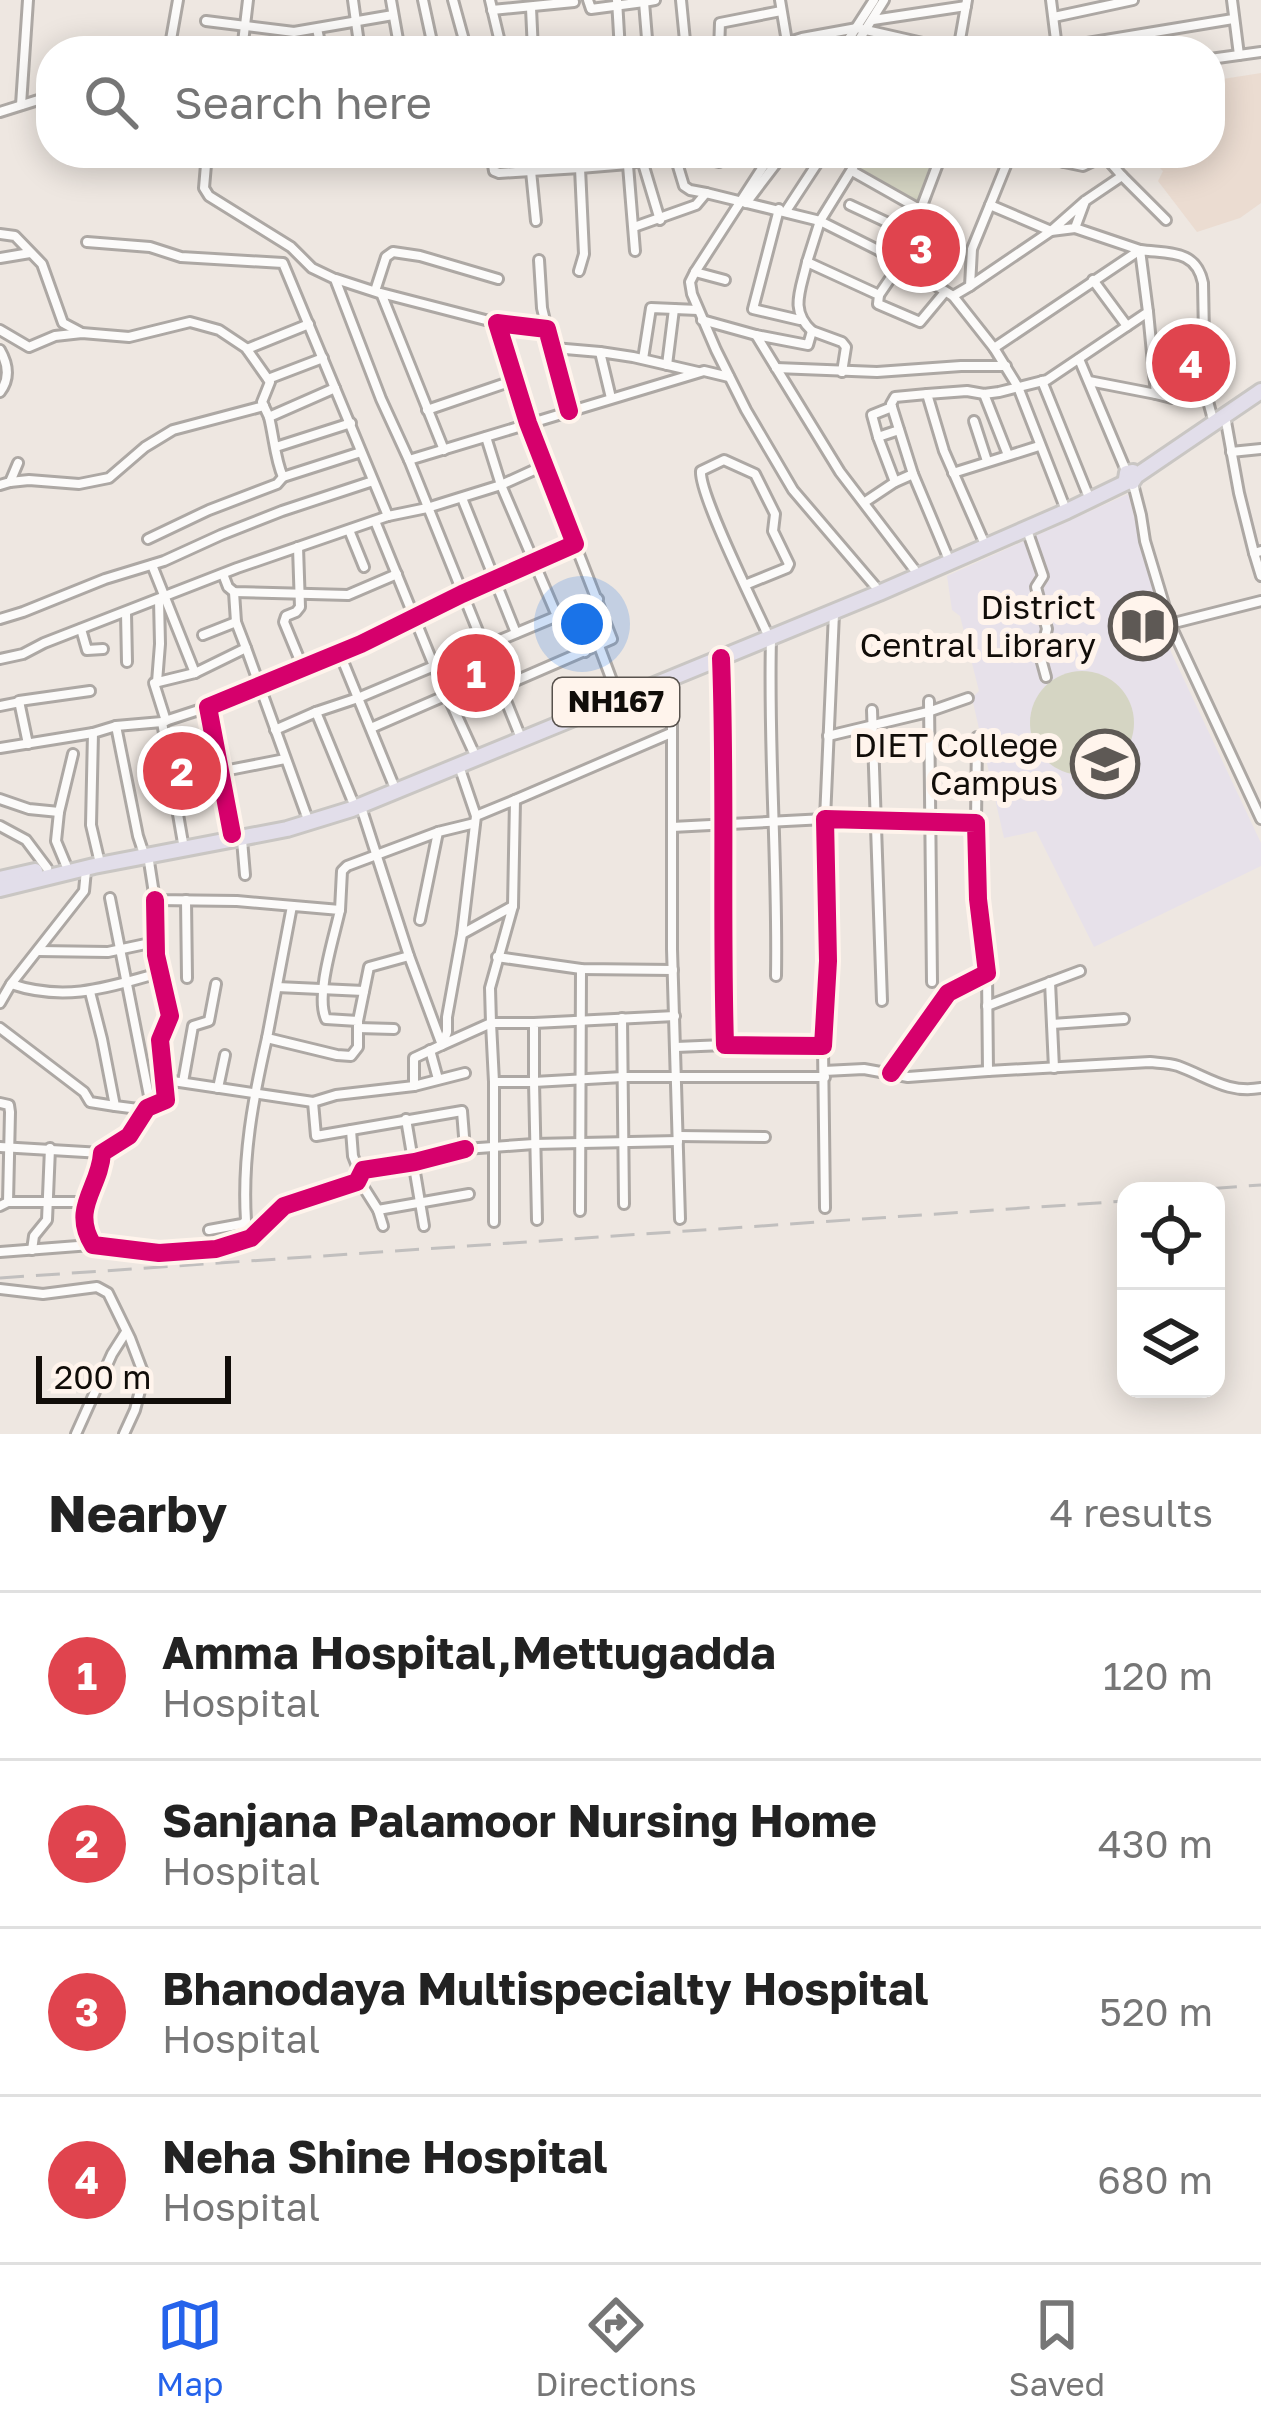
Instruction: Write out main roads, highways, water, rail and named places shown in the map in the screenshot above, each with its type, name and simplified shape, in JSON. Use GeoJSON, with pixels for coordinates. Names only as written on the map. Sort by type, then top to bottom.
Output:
{"type":"FeatureCollection","features":[{"type":"Feature","properties":{"kind":"highway","name":"NH167"},"geometry":{"type":"LineString","coordinates":[[0,889],[90,863],[309,823],[459,766],[617,694],[1026,528],[1130,477],[1261,387]]}},
{"type":"Feature","properties":{"kind":"highway","name":"NH167"},"geometry":{"type":"LineString","coordinates":[[833,608],[1130,477]]}},
{"type":"Feature","properties":{"kind":"highway","name":"NH167"},"geometry":{"type":"LineString","coordinates":[[146,853],[237,836],[357,804],[474,753],[672,679],[769,635]]}},
{"type":"Feature","properties":{"kind":"highway"},"geometry":{"type":"LineString","coordinates":[[0,878],[90,863]]}},
{"type":"Feature","properties":{"kind":"railway"},"geometry":{"type":"LineString","coordinates":[[1225,1188],[1261,1185]]}},
{"type":"Feature","properties":{"kind":"railway"},"geometry":{"type":"LineString","coordinates":[[0,1278],[1117,1202]]}},
{"type":"Feature","properties":{"kind":"place","name":"Bhanodaya Multispecialty Hospital"},"geometry":{"type":"Point","coordinates":[921,248]}},
{"type":"Feature","properties":{"kind":"place","name":"Neha Shine Hospital"},"geometry":{"type":"Point","coordinates":[1191,363]}},
{"type":"Feature","properties":{"kind":"place","name":"District Central Library"},"geometry":{"type":"Point","coordinates":[1143,626]}},
{"type":"Feature","properties":{"kind":"place","name":"Amma Hospital,Mettugadda"},"geometry":{"type":"Point","coordinates":[476,673]}},
{"type":"Feature","properties":{"kind":"place","name":"DIET College Campus"},"geometry":{"type":"Point","coordinates":[1105,764]}},
{"type":"Feature","properties":{"kind":"place","name":"Sanjana Palamoor Nursing Home"},"geometry":{"type":"Point","coordinates":[182,771]}}]}
